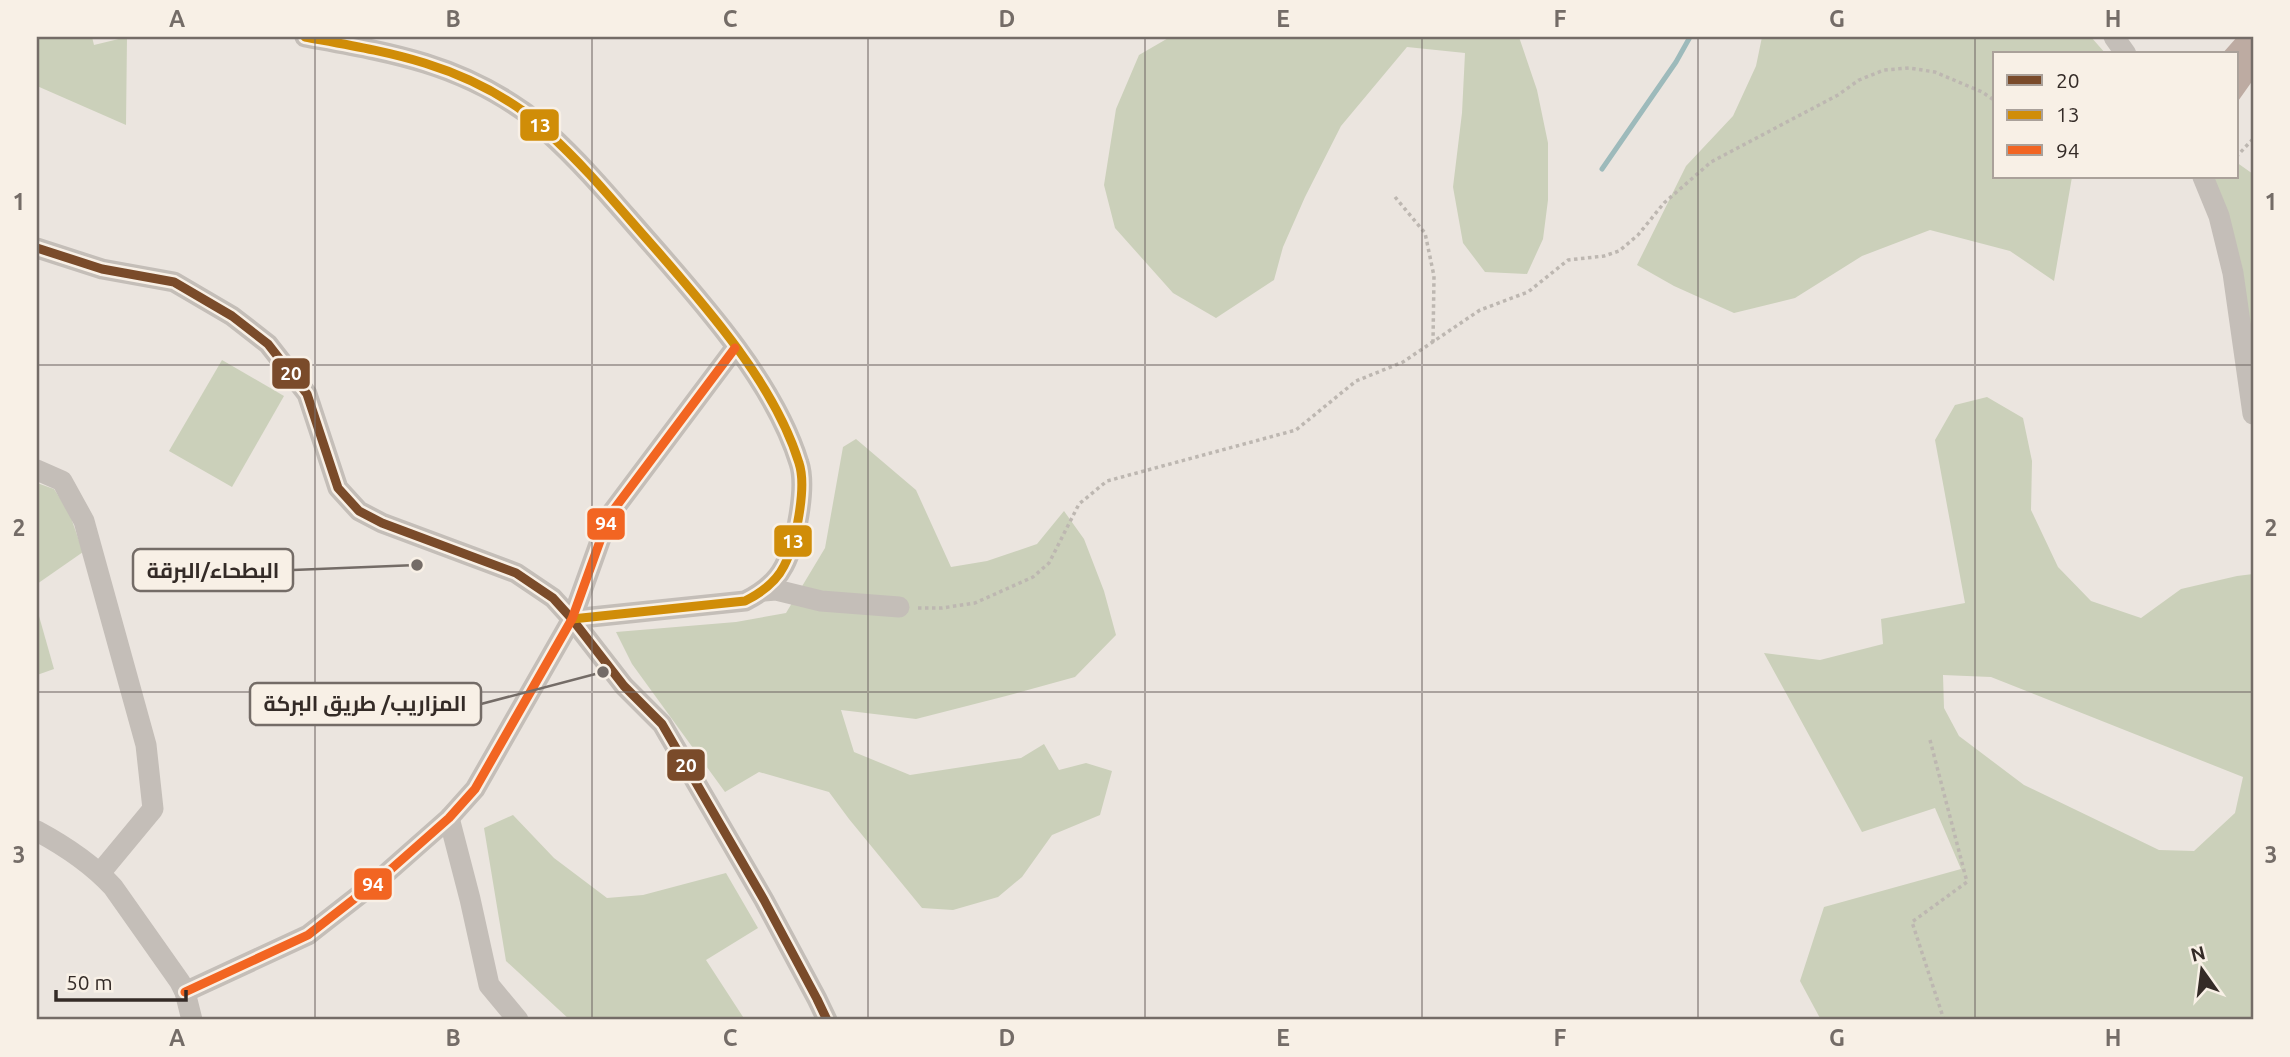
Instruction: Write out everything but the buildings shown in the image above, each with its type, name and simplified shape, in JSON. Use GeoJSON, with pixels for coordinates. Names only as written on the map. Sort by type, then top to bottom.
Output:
{"type":"FeatureCollection","features":[{"type":"Feature","properties":{"kind":"street"},"geometry":{"type":"LineString","coordinates":[[305,37],[376,50],[439,66],[465,76],[524,112],[578,160],[704,305],[754,373],[783,424],[800,464],[800,513],[784,567],[764,591],[746,601],[572,619]]}},
{"type":"Feature","properties":{"kind":"street"},"geometry":{"type":"LineString","coordinates":[[2114,37],[2125,52]]}},
{"type":"Feature","properties":{"kind":"street"},"geometry":{"type":"LineString","coordinates":[[2203,178],[2219,216],[2233,273],[2253,414]]}},
{"type":"Feature","properties":{"kind":"street"},"geometry":{"type":"LineString","coordinates":[[37,248],[102,269],[174,282],[232,316],[268,344],[307,394],[338,488],[359,512],[516,573],[553,598],[624,686],[662,724],[764,900],[827,1020]]}},
{"type":"Feature","properties":{"kind":"street"},"geometry":{"type":"LineString","coordinates":[[185,992],[308,935],[381,878],[449,818],[475,789],[572,619],[609,516],[735,348]]}},
{"type":"Feature","properties":{"kind":"street"},"geometry":{"type":"LineString","coordinates":[[37,470],[62,481],[84,521],[146,745],[153,809],[100,873]]}},
{"type":"Feature","properties":{"kind":"street"},"geometry":{"type":"LineString","coordinates":[[764,591],[776,590],[821,601],[899,607]]}},
{"type":"Feature","properties":{"kind":"street"},"geometry":{"type":"LineString","coordinates":[[449,818],[489,985],[518,1020]]}},
{"type":"Feature","properties":{"kind":"street"},"geometry":{"type":"LineString","coordinates":[[37,831],[66,847],[100,873],[113,887],[185,992],[192,1020]]}},
{"type":"Feature","properties":{"kind":"path"},"geometry":{"type":"LineString","coordinates":[[899,607],[942,608],[975,603],[1033,576],[1049,564],[1079,504],[1107,481],[1296,430],[1356,381],[1403,362],[1480,310],[1528,292],[1568,260],[1604,257],[1619,251],[1638,235],[1664,203],[1711,162],[1838,95],[1859,80],[1884,70],[1909,68],[1935,72],[1993,99]]}},
{"type":"Feature","properties":{"kind":"path"},"geometry":{"type":"LineString","coordinates":[[2238,155],[2253,139]]}},
{"type":"Feature","properties":{"kind":"path"},"geometry":{"type":"LineString","coordinates":[[1395,197],[1425,233],[1434,276],[1433,342]]}},
{"type":"Feature","properties":{"kind":"path"},"geometry":{"type":"LineString","coordinates":[[1930,740],[1967,882],[1913,922],[1944,1020]]}},
{"type":"Feature","properties":{"kind":"green space"},"geometry":{"type":"Polygon","coordinates":[[[37,37],[92,37],[94,45],[127,37],[126,125],[37,86],[37,37]]]}},
{"type":"Feature","properties":{"kind":"green space"},"geometry":{"type":"Polygon","coordinates":[[[1170,37],[1519,37],[1537,90],[1548,143],[1548,200],[1543,239],[1527,274],[1485,272],[1463,243],[1453,187],[1462,113],[1465,53],[1407,47],[1341,126],[1283,247],[1274,280],[1216,318],[1173,293],[1115,228],[1104,185],[1116,109],[1139,55],[1170,37]]]}},
{"type":"Feature","properties":{"kind":"green space"},"geometry":{"type":"Polygon","coordinates":[[[1762,37],[2091,37],[2104,52],[1993,52],[1993,178],[2072,178],[2054,281],[2010,251],[1930,230],[1862,256],[1795,298],[1734,313],[1674,286],[1637,265],[1686,166],[1733,116],[1756,66],[1762,37]]]}},
{"type":"Feature","properties":{"kind":"green space"},"geometry":{"type":"Polygon","coordinates":[[[2238,163],[2253,174],[2253,380],[2212,178],[2238,178],[2238,163]]]}},
{"type":"Feature","properties":{"kind":"green space"},"geometry":{"type":"Polygon","coordinates":[[[222,360],[284,396],[232,487],[169,451],[222,360]]]}},
{"type":"Feature","properties":{"kind":"green space"},"geometry":{"type":"Polygon","coordinates":[[[1987,397],[2023,418],[2032,461],[2031,510],[2058,567],[2091,601],[2141,618],[2181,589],[2253,574],[2253,1020],[1821,1020],[1800,981],[1824,907],[1961,869],[1935,808],[1862,832],[1764,653],[1820,660],[1883,644],[1881,619],[1965,603],[1935,440],[1955,405],[1987,397]],[[1943,675],[1944,708],[1959,736],[2024,785],[2159,850],[2194,851],[2235,813],[2243,777],[1991,677],[1943,675]]]}},
{"type":"Feature","properties":{"kind":"green space"},"geometry":{"type":"Polygon","coordinates":[[[856,439],[916,490],[951,567],[987,561],[1037,544],[1064,511],[1084,539],[1104,591],[1116,635],[1075,677],[1006,696],[916,719],[841,710],[854,752],[910,775],[1021,758],[1044,744],[1059,770],[1086,763],[1112,771],[1100,815],[1052,835],[1022,877],[998,897],[953,910],[922,908],[829,792],[759,772],[725,792],[632,664],[616,632],[736,622],[786,613],[825,548],[843,447],[856,439]]]}},
{"type":"Feature","properties":{"kind":"green space"},"geometry":{"type":"Polygon","coordinates":[[[37,483],[54,489],[69,512],[83,552],[37,584],[37,483]]]}},
{"type":"Feature","properties":{"kind":"green space"},"geometry":{"type":"Polygon","coordinates":[[[37,609],[54,669],[37,675],[37,609]]]}},
{"type":"Feature","properties":{"kind":"green space"},"geometry":{"type":"Polygon","coordinates":[[[513,815],[554,858],[607,898],[643,895],[726,873],[758,928],[706,960],[745,1020],[570,1020],[506,961],[484,828],[513,815]]]}},
{"type":"Feature","properties":{"kind":"waterway"},"geometry":{"type":"LineString","coordinates":[[1602,169],[1676,62],[1690,37]]}},
{"type":"Feature","properties":{"kind":"transit line","name":"13"},"geometry":{"type":"LineString","coordinates":[[305,37],[391,54],[445,70],[497,94],[529,116],[590,175],[703,304],[750,366],[786,430],[799,463],[801,500],[788,556],[781,572],[768,586],[745,601],[572,619]]}},
{"type":"Feature","properties":{"kind":"transit line","name":"20"},"geometry":{"type":"LineString","coordinates":[[37,248],[102,269],[174,282],[232,316],[268,344],[307,394],[338,488],[359,511],[382,523],[516,573],[553,598],[624,686],[662,724],[764,900],[827,1020]]}},
{"type":"Feature","properties":{"kind":"transit line","name":"94"},"geometry":{"type":"LineString","coordinates":[[185,992],[308,935],[381,878],[449,818],[475,789],[572,619],[609,516],[735,348]]}},
{"type":"Feature","properties":{"kind":"place","name":"البطحاء/البرقة"},"geometry":{"type":"Point","coordinates":[417,565]}},
{"type":"Feature","properties":{"kind":"place","name":"المزاريب/ طريق البركة"},"geometry":{"type":"Point","coordinates":[603,672]}}]}
